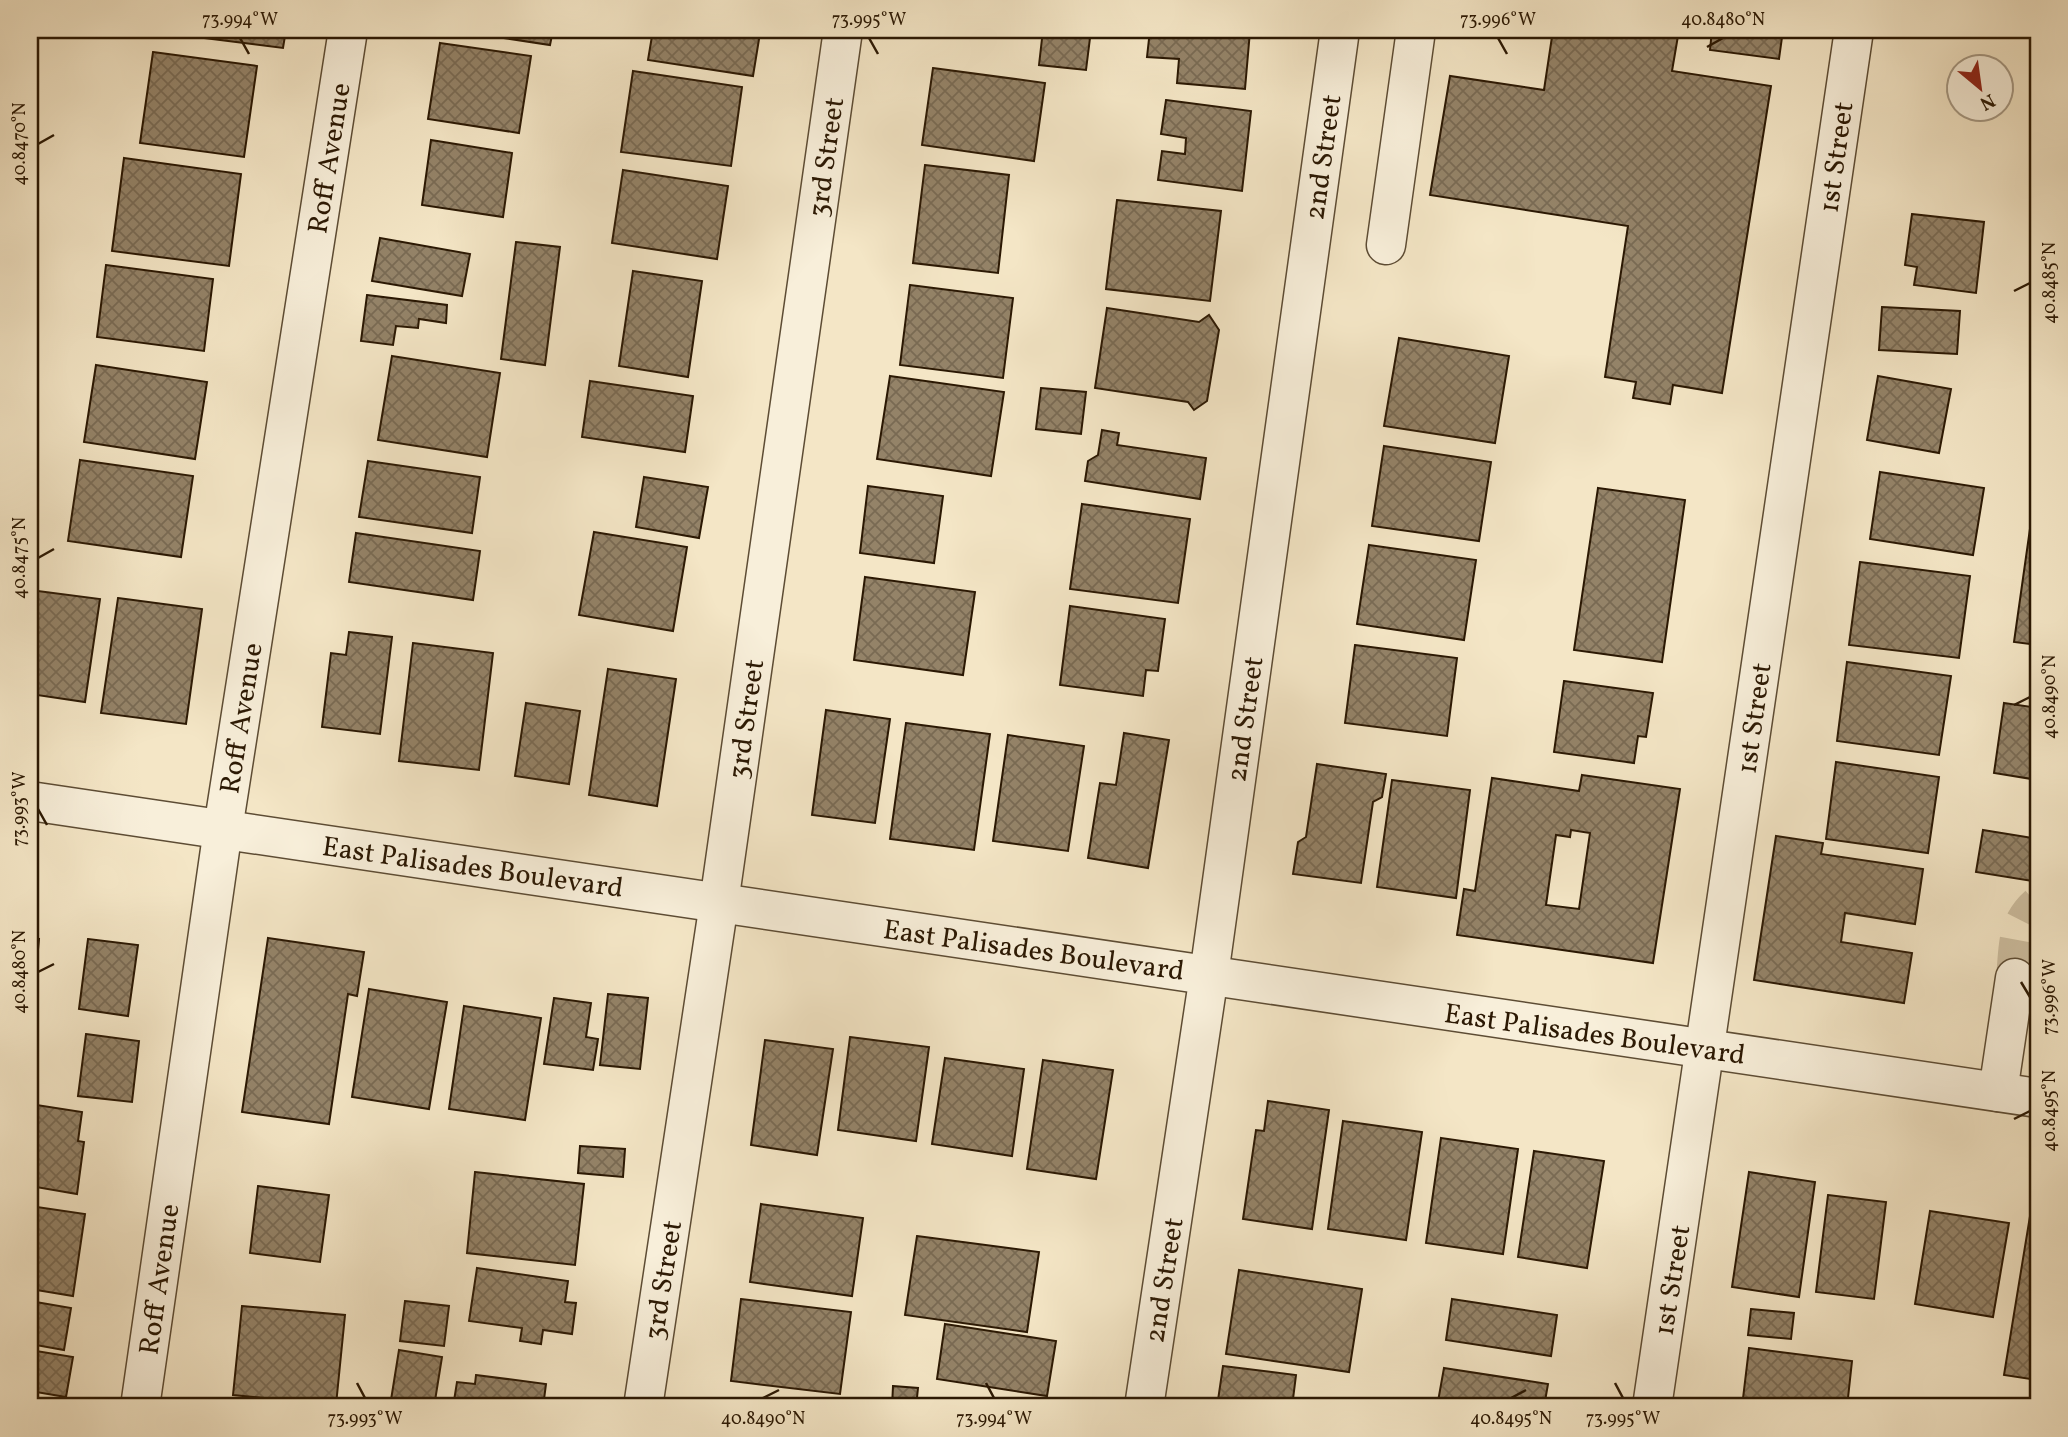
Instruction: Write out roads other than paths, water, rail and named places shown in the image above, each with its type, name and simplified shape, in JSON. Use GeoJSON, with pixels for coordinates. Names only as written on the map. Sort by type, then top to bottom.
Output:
{"type":"FeatureCollection","features":[{"type":"Feature","properties":{"kind":"street","name":"Roff Avenue"},"geometry":{"type":"LineString","coordinates":[[140,1407],[223,829],[348,30]]}},
{"type":"Feature","properties":{"kind":"street","name":"3rd Street"},"geometry":{"type":"LineString","coordinates":[[643,1407],[719,903],[843,30]]}},
{"type":"Feature","properties":{"kind":"street","name":"2nd Street"},"geometry":{"type":"LineString","coordinates":[[1144,1407],[1209,975],[1340,30]]}},
{"type":"Feature","properties":{"kind":"street"},"geometry":{"type":"LineString","coordinates":[[1386,245],[1416,30]]}},
{"type":"Feature","properties":{"kind":"street","name":"1st Street"},"geometry":{"type":"LineString","coordinates":[[1652,1407],[1854,30]]}},
{"type":"Feature","properties":{"kind":"street","name":"East Palisades Boulevard"},"geometry":{"type":"LineString","coordinates":[[30,801],[2038,1098]]}},
{"type":"Feature","properties":{"kind":"street"},"geometry":{"type":"LineString","coordinates":[[1998,1092],[2015,978]]}},
{"type":"Feature","properties":{"kind":"tunnel"},"geometry":{"type":"LineString","coordinates":[[2015,978],[2021,930],[2038,905]]}}]}
